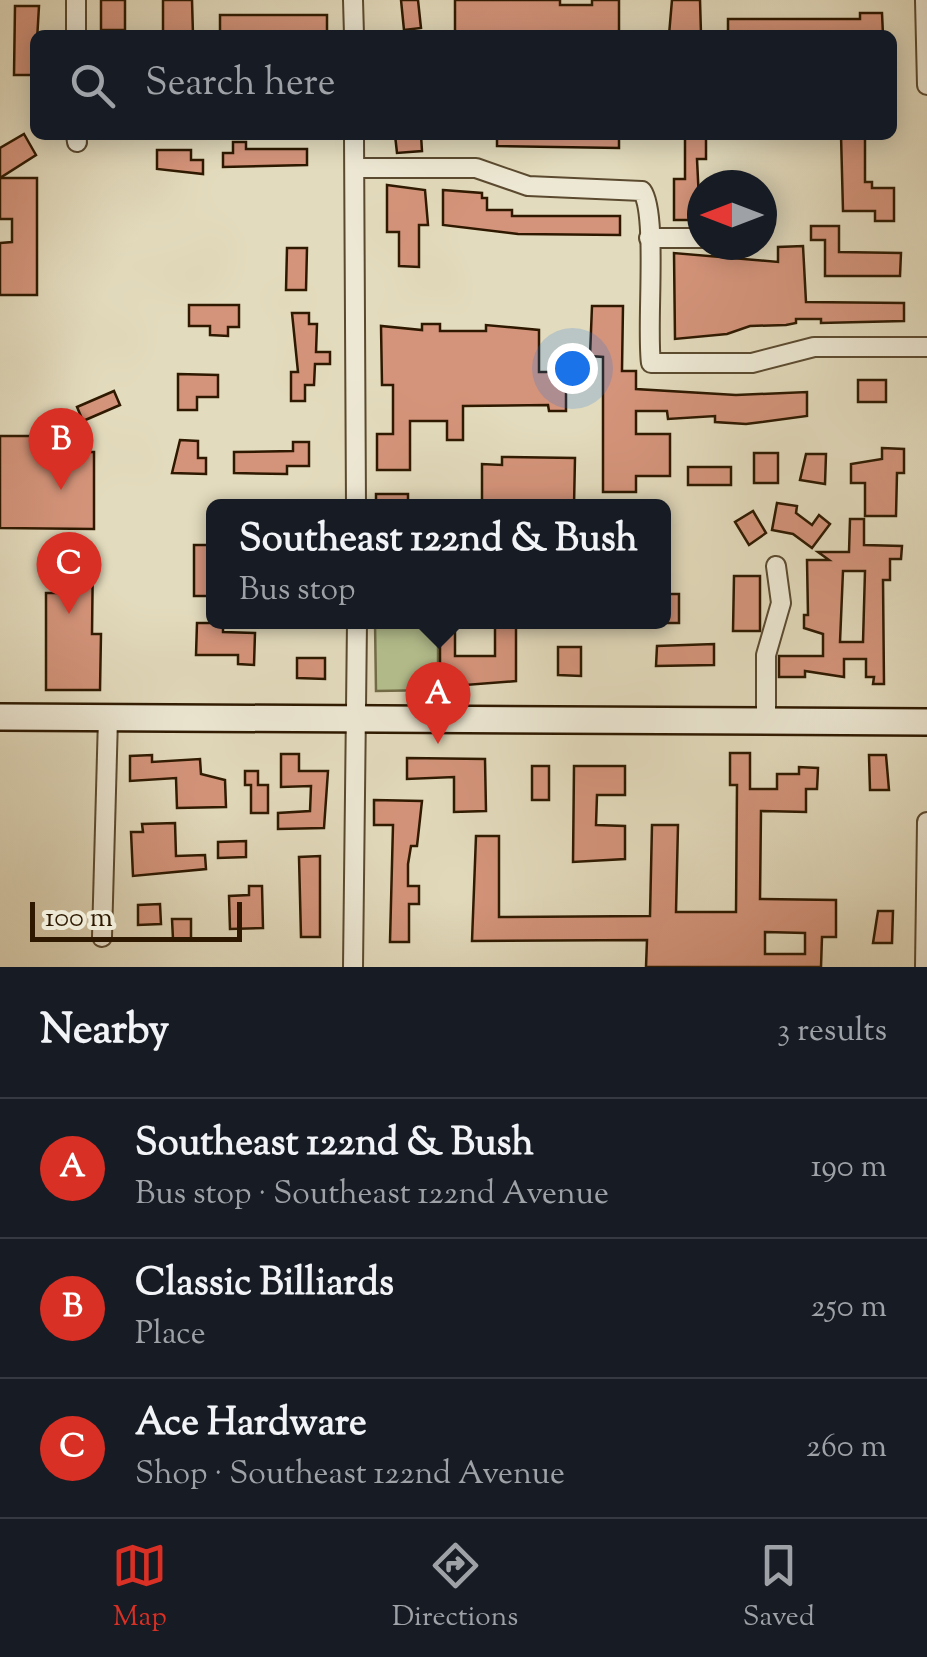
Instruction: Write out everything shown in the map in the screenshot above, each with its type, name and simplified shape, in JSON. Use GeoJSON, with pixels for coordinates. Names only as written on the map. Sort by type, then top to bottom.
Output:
{"type":"FeatureCollection","features":[{"type":"Feature","properties":{"kind":"main road"},"geometry":{"type":"LineString","coordinates":[[0,718],[927,722]]}},
{"type":"Feature","properties":{"kind":"street"},"geometry":{"type":"LineString","coordinates":[[76,0],[76,30]]}},
{"type":"Feature","properties":{"kind":"street"},"geometry":{"type":"LineString","coordinates":[[354,0],[354,30]]}},
{"type":"Feature","properties":{"kind":"street"},"geometry":{"type":"LineString","coordinates":[[925,0],[927,85]]}},
{"type":"Feature","properties":{"kind":"street"},"geometry":{"type":"LineString","coordinates":[[354,140],[356,499]]}},
{"type":"Feature","properties":{"kind":"street"},"geometry":{"type":"LineString","coordinates":[[354,168],[476,168],[528,186],[642,191],[649,238],[651,363],[752,363],[814,347],[927,346]]}},
{"type":"Feature","properties":{"kind":"street"},"geometry":{"type":"LineString","coordinates":[[649,238],[687,238]]}},
{"type":"Feature","properties":{"kind":"street"},"geometry":{"type":"LineString","coordinates":[[766,722],[767,642],[781,603],[776,566]]}},
{"type":"Feature","properties":{"kind":"street"},"geometry":{"type":"LineString","coordinates":[[354,967],[357,629]]}},
{"type":"Feature","properties":{"kind":"street"},"geometry":{"type":"LineString","coordinates":[[102,938],[108,718]]}},
{"type":"Feature","properties":{"kind":"street"},"geometry":{"type":"LineString","coordinates":[[925,967],[927,822]]}},
{"type":"Feature","properties":{"kind":"green space"},"geometry":{"type":"Polygon","coordinates":[[[375,629],[438,629],[438,690],[376,691],[375,629]]]}},
{"type":"Feature","properties":{"kind":"building"},"geometry":{"type":"Polygon","coordinates":[[[101,0],[125,0],[125,30],[101,30],[101,0]]]}},
{"type":"Feature","properties":{"kind":"building"},"geometry":{"type":"Polygon","coordinates":[[[163,0],[192,0],[193,30],[163,30],[163,0]]]}},
{"type":"Feature","properties":{"kind":"building"},"geometry":{"type":"Polygon","coordinates":[[[401,0],[418,0],[421,28],[404,30],[401,0]]]}},
{"type":"Feature","properties":{"kind":"building"},"geometry":{"type":"Polygon","coordinates":[[[455,0],[560,0],[560,5],[592,5],[592,0],[619,0],[619,30],[455,30],[455,0]]]}},
{"type":"Feature","properties":{"kind":"building"},"geometry":{"type":"Polygon","coordinates":[[[672,0],[700,0],[701,30],[669,30],[672,0]]]}},
{"type":"Feature","properties":{"kind":"building"},"geometry":{"type":"Polygon","coordinates":[[[15,6],[39,6],[38,30],[30,30],[30,75],[14,75],[15,6]]]}},
{"type":"Feature","properties":{"kind":"building"},"geometry":{"type":"Polygon","coordinates":[[[860,13],[882,13],[883,30],[728,30],[728,19],[860,19],[860,13]]]}},
{"type":"Feature","properties":{"kind":"building"},"geometry":{"type":"Polygon","coordinates":[[[220,15],[327,15],[327,30],[220,30],[220,15]]]}},
{"type":"Feature","properties":{"kind":"building"},"geometry":{"type":"Polygon","coordinates":[[[24,134],[36,155],[0,178],[0,148],[24,134]]]}},
{"type":"Feature","properties":{"kind":"building"},"geometry":{"type":"Polygon","coordinates":[[[396,140],[421,140],[422,151],[397,153],[396,140]]]}},
{"type":"Feature","properties":{"kind":"building"},"geometry":{"type":"Polygon","coordinates":[[[497,140],[619,140],[619,148],[497,146],[497,140]]]}},
{"type":"Feature","properties":{"kind":"building"},"geometry":{"type":"Polygon","coordinates":[[[685,140],[706,140],[706,159],[697,159],[698,170],[687,170],[687,220],[674,220],[674,179],[685,179],[685,140]]]}},
{"type":"Feature","properties":{"kind":"building"},"geometry":{"type":"Polygon","coordinates":[[[841,140],[865,140],[865,182],[872,182],[872,188],[894,188],[894,221],[875,221],[875,211],[843,211],[841,140]]]}},
{"type":"Feature","properties":{"kind":"building"},"geometry":{"type":"Polygon","coordinates":[[[233,142],[246,142],[246,149],[307,149],[307,165],[223,167],[223,153],[233,153],[233,142]]]}},
{"type":"Feature","properties":{"kind":"building"},"geometry":{"type":"Polygon","coordinates":[[[157,150],[191,150],[191,160],[203,160],[203,174],[157,169],[157,150]]]}},
{"type":"Feature","properties":{"kind":"building"},"geometry":{"type":"Polygon","coordinates":[[[0,178],[37,178],[37,295],[0,295],[0,243],[12,242],[12,219],[0,219],[0,178]]]}},
{"type":"Feature","properties":{"kind":"building"},"geometry":{"type":"Polygon","coordinates":[[[387,185],[425,190],[428,225],[419,225],[419,267],[399,266],[399,232],[387,232],[387,185]]]}},
{"type":"Feature","properties":{"kind":"building"},"geometry":{"type":"Polygon","coordinates":[[[443,190],[482,193],[482,198],[487,198],[487,210],[512,210],[512,216],[620,216],[620,235],[518,234],[443,225],[443,190]]]}},
{"type":"Feature","properties":{"kind":"building"},"geometry":{"type":"Polygon","coordinates":[[[811,226],[839,226],[839,252],[901,253],[900,276],[825,276],[825,240],[811,240],[811,226]]]}},
{"type":"Feature","properties":{"kind":"building"},"geometry":{"type":"Polygon","coordinates":[[[803,246],[806,302],[904,303],[904,321],[821,323],[821,319],[796,319],[796,323],[786,325],[750,326],[727,334],[675,339],[674,253],[687,254],[687,260],[778,262],[778,247],[803,246]]]}},
{"type":"Feature","properties":{"kind":"building"},"geometry":{"type":"Polygon","coordinates":[[[287,248],[307,248],[306,290],[286,290],[287,248]]]}},
{"type":"Feature","properties":{"kind":"building"},"geometry":{"type":"Polygon","coordinates":[[[189,305],[239,305],[239,327],[228,327],[228,336],[210,335],[210,326],[189,326],[189,305]]]}},
{"type":"Feature","properties":{"kind":"building"},"geometry":{"type":"Polygon","coordinates":[[[592,306],[623,306],[622,371],[636,371],[636,389],[736,395],[807,392],[807,416],[746,424],[715,422],[715,416],[668,419],[667,411],[636,411],[636,434],[670,434],[670,476],[636,476],[636,492],[603,492],[603,357],[590,356],[592,306]]]}},
{"type":"Feature","properties":{"kind":"building"},"geometry":{"type":"Polygon","coordinates":[[[292,313],[309,313],[309,324],[317,324],[316,352],[330,352],[330,364],[315,364],[314,385],[305,385],[305,401],[291,401],[291,372],[298,372],[292,313]]]}},
{"type":"Feature","properties":{"kind":"building"},"geometry":{"type":"Polygon","coordinates":[[[422,324],[440,324],[440,331],[486,331],[486,325],[539,330],[539,372],[566,372],[566,411],[549,411],[548,405],[463,406],[463,440],[447,440],[447,421],[410,421],[410,470],[377,470],[377,434],[393,434],[393,385],[382,385],[381,326],[422,330],[422,324]]]}},
{"type":"Feature","properties":{"kind":"building"},"geometry":{"type":"Polygon","coordinates":[[[178,374],[218,375],[218,397],[197,397],[197,410],[178,410],[178,374]]]}},
{"type":"Feature","properties":{"kind":"building"},"geometry":{"type":"Polygon","coordinates":[[[858,380],[886,380],[886,402],[858,402],[858,380]]]}},
{"type":"Feature","properties":{"kind":"building"},"geometry":{"type":"Polygon","coordinates":[[[114,391],[120,405],[83,421],[77,407],[114,391]]]}},
{"type":"Feature","properties":{"kind":"building"},"geometry":{"type":"Polygon","coordinates":[[[0,436],[58,436],[58,452],[94,452],[94,529],[0,528],[0,436]]]}},
{"type":"Feature","properties":{"kind":"building"},"geometry":{"type":"Polygon","coordinates":[[[180,440],[198,441],[198,458],[206,458],[206,474],[172,473],[180,440]]]}},
{"type":"Feature","properties":{"kind":"building"},"geometry":{"type":"Polygon","coordinates":[[[293,442],[309,442],[309,466],[287,466],[287,474],[234,473],[234,452],[293,451],[293,442]]]}},
{"type":"Feature","properties":{"kind":"building"},"geometry":{"type":"Polygon","coordinates":[[[882,448],[904,449],[904,473],[897,473],[896,516],[865,516],[865,483],[851,483],[851,464],[882,459],[882,448]]]}},
{"type":"Feature","properties":{"kind":"building"},"geometry":{"type":"Polygon","coordinates":[[[754,453],[778,453],[778,483],[754,483],[754,453]]]}},
{"type":"Feature","properties":{"kind":"building"},"geometry":{"type":"Polygon","coordinates":[[[806,454],[826,454],[825,484],[800,480],[806,454]]]}},
{"type":"Feature","properties":{"kind":"building"},"geometry":{"type":"Polygon","coordinates":[[[502,457],[575,458],[574,499],[482,499],[482,464],[502,465],[502,457]]]}},
{"type":"Feature","properties":{"kind":"building"},"geometry":{"type":"Polygon","coordinates":[[[688,467],[731,467],[731,485],[688,485],[688,467]]]}},
{"type":"Feature","properties":{"kind":"building"},"geometry":{"type":"Polygon","coordinates":[[[376,494],[408,494],[408,499],[376,499],[376,494]]]}},
{"type":"Feature","properties":{"kind":"building"},"geometry":{"type":"Polygon","coordinates":[[[777,503],[797,506],[796,513],[812,525],[819,515],[830,524],[812,548],[793,534],[772,530],[777,503]]]}},
{"type":"Feature","properties":{"kind":"building"},"geometry":{"type":"Polygon","coordinates":[[[753,511],[766,533],[749,545],[735,522],[753,511]]]}},
{"type":"Feature","properties":{"kind":"building"},"geometry":{"type":"Polygon","coordinates":[[[850,519],[864,519],[864,545],[902,546],[901,559],[890,559],[890,580],[883,580],[884,684],[873,684],[874,677],[866,677],[866,659],[844,659],[844,677],[805,671],[805,677],[779,677],[779,656],[823,656],[823,634],[804,628],[804,615],[808,615],[807,560],[829,560],[818,552],[849,552],[850,519]],[[843,571],[840,642],[863,642],[865,571],[843,571]]]}},
{"type":"Feature","properties":{"kind":"building"},"geometry":{"type":"Polygon","coordinates":[[[194,545],[206,545],[206,596],[194,596],[194,545]]]}},
{"type":"Feature","properties":{"kind":"building"},"geometry":{"type":"Polygon","coordinates":[[[73,551],[93,551],[92,634],[101,634],[100,690],[46,690],[46,593],[73,593],[73,551]]]}},
{"type":"Feature","properties":{"kind":"building"},"geometry":{"type":"Polygon","coordinates":[[[734,576],[760,576],[760,631],[733,631],[734,576]]]}},
{"type":"Feature","properties":{"kind":"building"},"geometry":{"type":"Polygon","coordinates":[[[671,594],[679,594],[679,623],[671,623],[671,594]]]}},
{"type":"Feature","properties":{"kind":"building"},"geometry":{"type":"Polygon","coordinates":[[[197,623],[223,632],[255,633],[254,665],[238,664],[238,655],[196,655],[197,623]]]}},
{"type":"Feature","properties":{"kind":"building"},"geometry":{"type":"Polygon","coordinates":[[[440,629],[455,629],[455,656],[495,656],[495,629],[516,629],[516,681],[440,687],[440,629]]]}},
{"type":"Feature","properties":{"kind":"building"},"geometry":{"type":"Polygon","coordinates":[[[714,644],[714,665],[656,666],[657,646],[714,644]]]}},
{"type":"Feature","properties":{"kind":"building"},"geometry":{"type":"Polygon","coordinates":[[[558,647],[581,647],[581,676],[558,675],[558,647]]]}},
{"type":"Feature","properties":{"kind":"building"},"geometry":{"type":"Polygon","coordinates":[[[297,658],[325,658],[325,679],[297,678],[297,658]]]}},
{"type":"Feature","properties":{"kind":"building"},"geometry":{"type":"Polygon","coordinates":[[[730,753],[750,753],[750,789],[777,789],[777,774],[799,774],[799,767],[818,768],[817,789],[806,789],[806,812],[761,811],[760,899],[836,900],[836,937],[822,937],[821,967],[646,967],[647,940],[472,941],[476,836],[499,836],[499,917],[650,916],[652,825],[678,825],[676,912],[736,912],[737,785],[730,785],[730,753]],[[765,932],[765,954],[805,954],[805,933],[765,932]]]}},
{"type":"Feature","properties":{"kind":"building"},"geometry":{"type":"Polygon","coordinates":[[[281,754],[299,754],[299,771],[328,771],[324,828],[278,829],[278,813],[310,811],[311,786],[281,787],[281,754]]]}},
{"type":"Feature","properties":{"kind":"building"},"geometry":{"type":"Polygon","coordinates":[[[152,755],[152,762],[200,759],[201,774],[225,780],[226,807],[177,808],[176,778],[130,781],[130,756],[152,755]]]}},
{"type":"Feature","properties":{"kind":"building"},"geometry":{"type":"Polygon","coordinates":[[[869,755],[886,755],[889,790],[870,790],[869,755]]]}},
{"type":"Feature","properties":{"kind":"building"},"geometry":{"type":"Polygon","coordinates":[[[407,758],[485,759],[486,811],[454,812],[454,777],[407,779],[407,758]]]}},
{"type":"Feature","properties":{"kind":"building"},"geometry":{"type":"Polygon","coordinates":[[[532,766],[549,766],[549,800],[532,800],[532,766]]]}},
{"type":"Feature","properties":{"kind":"building"},"geometry":{"type":"Polygon","coordinates":[[[574,766],[625,766],[625,795],[597,795],[596,825],[625,826],[625,859],[573,862],[574,766]]]}},
{"type":"Feature","properties":{"kind":"building"},"geometry":{"type":"Polygon","coordinates":[[[245,771],[258,771],[258,785],[268,785],[268,813],[251,813],[251,785],[245,785],[245,771]]]}},
{"type":"Feature","properties":{"kind":"building"},"geometry":{"type":"Polygon","coordinates":[[[374,800],[422,801],[417,846],[411,846],[408,864],[408,886],[419,886],[419,904],[409,904],[409,942],[390,942],[393,825],[374,825],[374,800]]]}},
{"type":"Feature","properties":{"kind":"building"},"geometry":{"type":"Polygon","coordinates":[[[175,823],[176,856],[205,855],[206,869],[133,876],[131,832],[143,832],[142,824],[175,823]]]}},
{"type":"Feature","properties":{"kind":"building"},"geometry":{"type":"Polygon","coordinates":[[[246,841],[246,857],[218,858],[218,842],[246,841]]]}},
{"type":"Feature","properties":{"kind":"building"},"geometry":{"type":"Polygon","coordinates":[[[320,856],[320,937],[301,937],[299,857],[320,856]]]}},
{"type":"Feature","properties":{"kind":"building"},"geometry":{"type":"Polygon","coordinates":[[[249,886],[262,886],[263,928],[230,929],[229,896],[249,895],[249,886]]]}},
{"type":"Feature","properties":{"kind":"building"},"geometry":{"type":"Polygon","coordinates":[[[160,904],[161,924],[138,925],[138,905],[160,904]]]}},
{"type":"Feature","properties":{"kind":"building"},"geometry":{"type":"Polygon","coordinates":[[[878,911],[893,911],[892,943],[873,943],[878,911]]]}},
{"type":"Feature","properties":{"kind":"building"},"geometry":{"type":"Polygon","coordinates":[[[172,919],[191,919],[191,939],[173,939],[172,919]]]}},
{"type":"Feature","properties":{"kind":"place","name":"Classic Billiards"},"geometry":{"type":"Point","coordinates":[61,490]}},
{"type":"Feature","properties":{"kind":"place","name":"Ace Hardware"},"geometry":{"type":"Point","coordinates":[69,614]}},
{"type":"Feature","properties":{"kind":"place","name":"Southeast 122nd & Bush"},"geometry":{"type":"Point","coordinates":[438,744]}}]}
